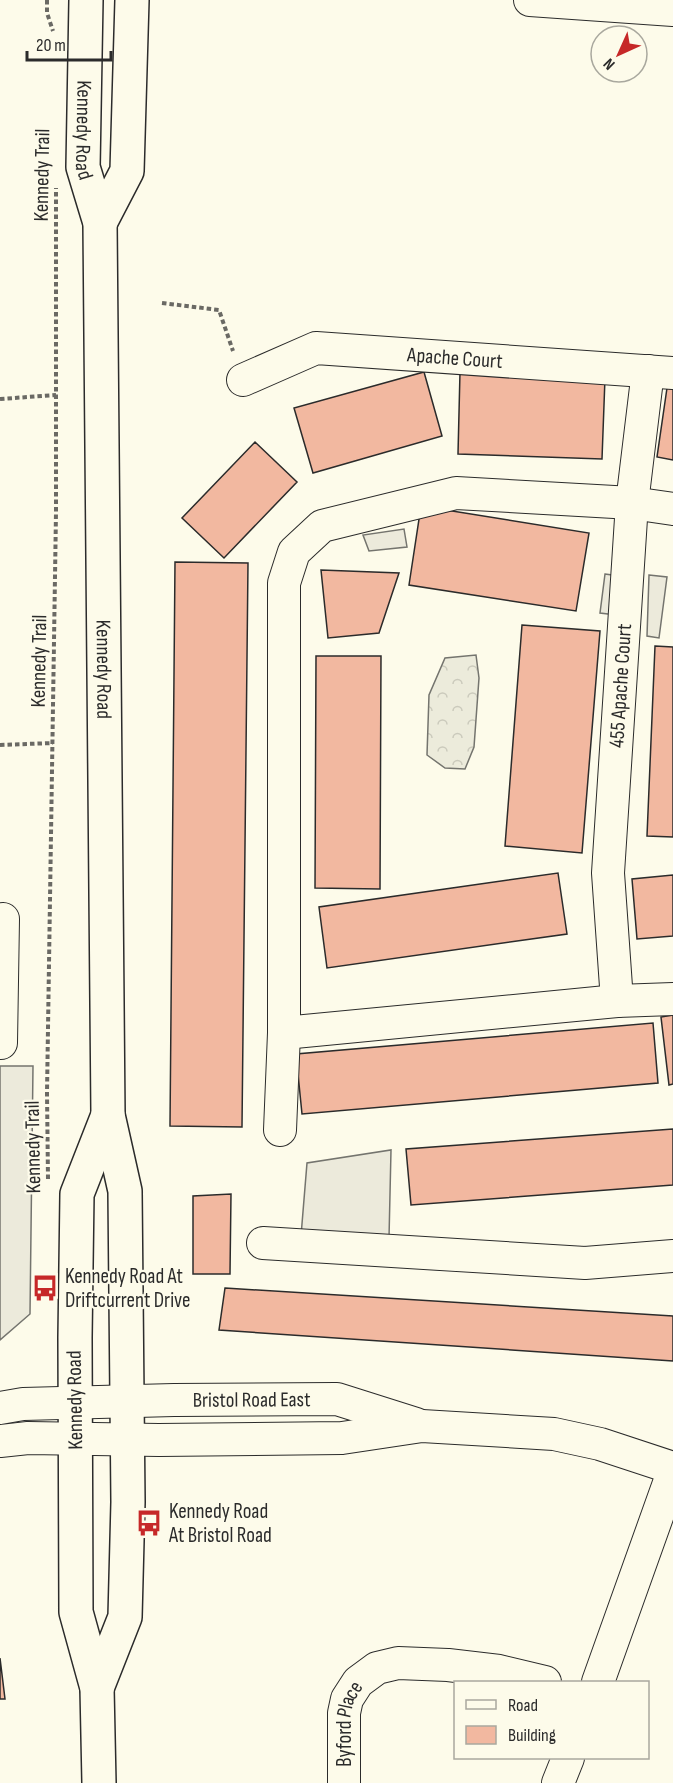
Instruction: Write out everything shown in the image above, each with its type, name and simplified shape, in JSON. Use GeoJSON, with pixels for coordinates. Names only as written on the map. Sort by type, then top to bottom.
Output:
{"type":"FeatureCollection","features":[{"type":"Feature","properties":{"kind":"main road","name":"Kennedy Road"},"geometry":{"type":"LineString","coordinates":[[86,0],[83,167],[100,224],[108,1115],[125,1191],[128,1502],[126,1617],[97,1688]]}},
{"type":"Feature","properties":{"kind":"main road","name":"Kennedy Road"},"geometry":{"type":"LineString","coordinates":[[100,224],[127,171],[132,0]]}},
{"type":"Feature","properties":{"kind":"main road","name":"Kennedy Road"},"geometry":{"type":"LineString","coordinates":[[99,1783],[97,1688],[76,1612],[75,1338],[77,1194],[108,1115]]}},
{"type":"Feature","properties":{"kind":"street"},"geometry":{"type":"LineString","coordinates":[[530,0],[673,10]]}},
{"type":"Feature","properties":{"kind":"street","name":"Apache Court"},"geometry":{"type":"LineString","coordinates":[[243,380],[316,348],[661,372]]}},
{"type":"Feature","properties":{"kind":"street","name":"455 Apache Court"},"geometry":{"type":"LineString","coordinates":[[617,1002],[608,873],[632,503],[661,372]]}},
{"type":"Feature","properties":{"kind":"street"},"geometry":{"type":"LineString","coordinates":[[280,1130],[284,1033],[284,583],[294,552],[322,526],[456,493],[632,503],[673,509]]}},
{"type":"Feature","properties":{"kind":"street"},"geometry":{"type":"LineString","coordinates":[[1,1043],[3,919]]}},
{"type":"Feature","properties":{"kind":"street"},"geometry":{"type":"LineString","coordinates":[[284,1033],[617,1002],[673,999]]}},
{"type":"Feature","properties":{"kind":"street"},"geometry":{"type":"LineString","coordinates":[[263,1243],[585,1263],[673,1256]]}},
{"type":"Feature","properties":{"kind":"street","name":"Bristol Road East"},"geometry":{"type":"LineString","coordinates":[[0,1408],[23,1404],[75,1402],[337,1399],[422,1426]]}},
{"type":"Feature","properties":{"kind":"street","name":"Bristol Road East"},"geometry":{"type":"LineString","coordinates":[[0,1441],[28,1438],[342,1438],[422,1426],[554,1434],[600,1444],[673,1470]]}},
{"type":"Feature","properties":{"kind":"street"},"geometry":{"type":"LineString","coordinates":[[599,1681],[673,1470]]}},
{"type":"Feature","properties":{"kind":"street","name":"Byford Place"},"geometry":{"type":"LineString","coordinates":[[344,1783],[344,1713],[347,1699],[358,1682],[377,1668],[398,1663],[448,1665],[499,1671],[537,1681]]}},
{"type":"Feature","properties":{"kind":"street"},"geometry":{"type":"LineString","coordinates":[[558,1783],[568,1759]]}},
{"type":"Feature","properties":{"kind":"path"},"geometry":{"type":"LineString","coordinates":[[47,0],[47,13],[56,39]]}},
{"type":"Feature","properties":{"kind":"path","name":"Kennedy Trail"},"geometry":{"type":"LineString","coordinates":[[49,1186],[47,1093],[53,743],[56,178]]}},
{"type":"Feature","properties":{"kind":"path"},"geometry":{"type":"LineString","coordinates":[[162,303],[219,310],[243,380]]}},
{"type":"Feature","properties":{"kind":"path"},"geometry":{"type":"LineString","coordinates":[[0,399],[56,395]]}},
{"type":"Feature","properties":{"kind":"path"},"geometry":{"type":"LineString","coordinates":[[0,745],[53,743]]}},
{"type":"Feature","properties":{"kind":"green space"},"geometry":{"type":"Polygon","coordinates":[[[476,655],[479,678],[474,747],[465,769],[445,768],[427,755],[429,695],[445,658],[476,655]]]}},
{"type":"Feature","properties":{"kind":"shaded area"},"geometry":{"type":"Polygon","coordinates":[[[404,529],[407,547],[369,551],[363,535],[404,529]]]}},
{"type":"Feature","properties":{"kind":"shaded area"},"geometry":{"type":"Polygon","coordinates":[[[605,574],[619,576],[616,615],[600,613],[605,574]]]}},
{"type":"Feature","properties":{"kind":"shaded area"},"geometry":{"type":"Polygon","coordinates":[[[649,575],[667,577],[659,638],[647,636],[649,575]]]}},
{"type":"Feature","properties":{"kind":"shaded area"},"geometry":{"type":"Polygon","coordinates":[[[0,1066],[33,1066],[30,1314],[0,1340],[0,1066]]]}},
{"type":"Feature","properties":{"kind":"shaded area"},"geometry":{"type":"Polygon","coordinates":[[[391,1150],[389,1238],[301,1236],[307,1163],[391,1150]]]}},
{"type":"Feature","properties":{"kind":"building"},"geometry":{"type":"Polygon","coordinates":[[[424,372],[442,436],[313,473],[294,408],[424,372]]]}},
{"type":"Feature","properties":{"kind":"building"},"geometry":{"type":"Polygon","coordinates":[[[460,372],[605,378],[602,459],[458,454],[460,372]]]}},
{"type":"Feature","properties":{"kind":"building"},"geometry":{"type":"Polygon","coordinates":[[[667,388],[673,389],[673,460],[657,457],[667,388]]]}},
{"type":"Feature","properties":{"kind":"building"},"geometry":{"type":"Polygon","coordinates":[[[255,442],[297,482],[224,558],[182,518],[255,442]]]}},
{"type":"Feature","properties":{"kind":"building"},"geometry":{"type":"Polygon","coordinates":[[[421,506],[589,533],[576,611],[409,585],[421,506]]]}},
{"type":"Feature","properties":{"kind":"building"},"geometry":{"type":"Polygon","coordinates":[[[175,562],[248,563],[242,1127],[170,1126],[175,562]]]}},
{"type":"Feature","properties":{"kind":"building"},"geometry":{"type":"Polygon","coordinates":[[[321,570],[399,573],[379,633],[328,638],[321,570]]]}},
{"type":"Feature","properties":{"kind":"building"},"geometry":{"type":"Polygon","coordinates":[[[522,625],[600,631],[582,853],[505,846],[522,625]]]}},
{"type":"Feature","properties":{"kind":"building"},"geometry":{"type":"Polygon","coordinates":[[[655,646],[673,647],[673,837],[647,836],[655,646]]]}},
{"type":"Feature","properties":{"kind":"building"},"geometry":{"type":"Polygon","coordinates":[[[316,656],[381,656],[380,889],[315,888],[316,656]]]}},
{"type":"Feature","properties":{"kind":"building"},"geometry":{"type":"Polygon","coordinates":[[[558,873],[567,934],[327,968],[319,907],[558,873]]]}},
{"type":"Feature","properties":{"kind":"building"},"geometry":{"type":"Polygon","coordinates":[[[673,875],[673,936],[637,939],[632,879],[673,875]]]}},
{"type":"Feature","properties":{"kind":"building"},"geometry":{"type":"Polygon","coordinates":[[[673,1015],[673,1084],[669,1085],[661,1017],[673,1015]]]}},
{"type":"Feature","properties":{"kind":"building"},"geometry":{"type":"Polygon","coordinates":[[[653,1023],[658,1083],[302,1114],[296,1054],[653,1023]]]}},
{"type":"Feature","properties":{"kind":"building"},"geometry":{"type":"Polygon","coordinates":[[[673,1129],[673,1185],[411,1205],[406,1149],[673,1129]]]}},
{"type":"Feature","properties":{"kind":"building"},"geometry":{"type":"Polygon","coordinates":[[[231,1194],[230,1274],[193,1274],[193,1196],[231,1194]]]}},
{"type":"Feature","properties":{"kind":"building"},"geometry":{"type":"Polygon","coordinates":[[[225,1288],[673,1316],[673,1361],[219,1330],[225,1288]]]}},
{"type":"Feature","properties":{"kind":"building"},"geometry":{"type":"Polygon","coordinates":[[[0,1658],[5,1699],[0,1699],[0,1658]]]}},
{"type":"Feature","properties":{"kind":"place","name":"Kennedy Road At Driftcurrent Drive"},"geometry":{"type":"Point","coordinates":[45,1288]}},
{"type":"Feature","properties":{"kind":"place","name":"Kennedy Road At Bristol Road"},"geometry":{"type":"Point","coordinates":[149,1523]}}]}
